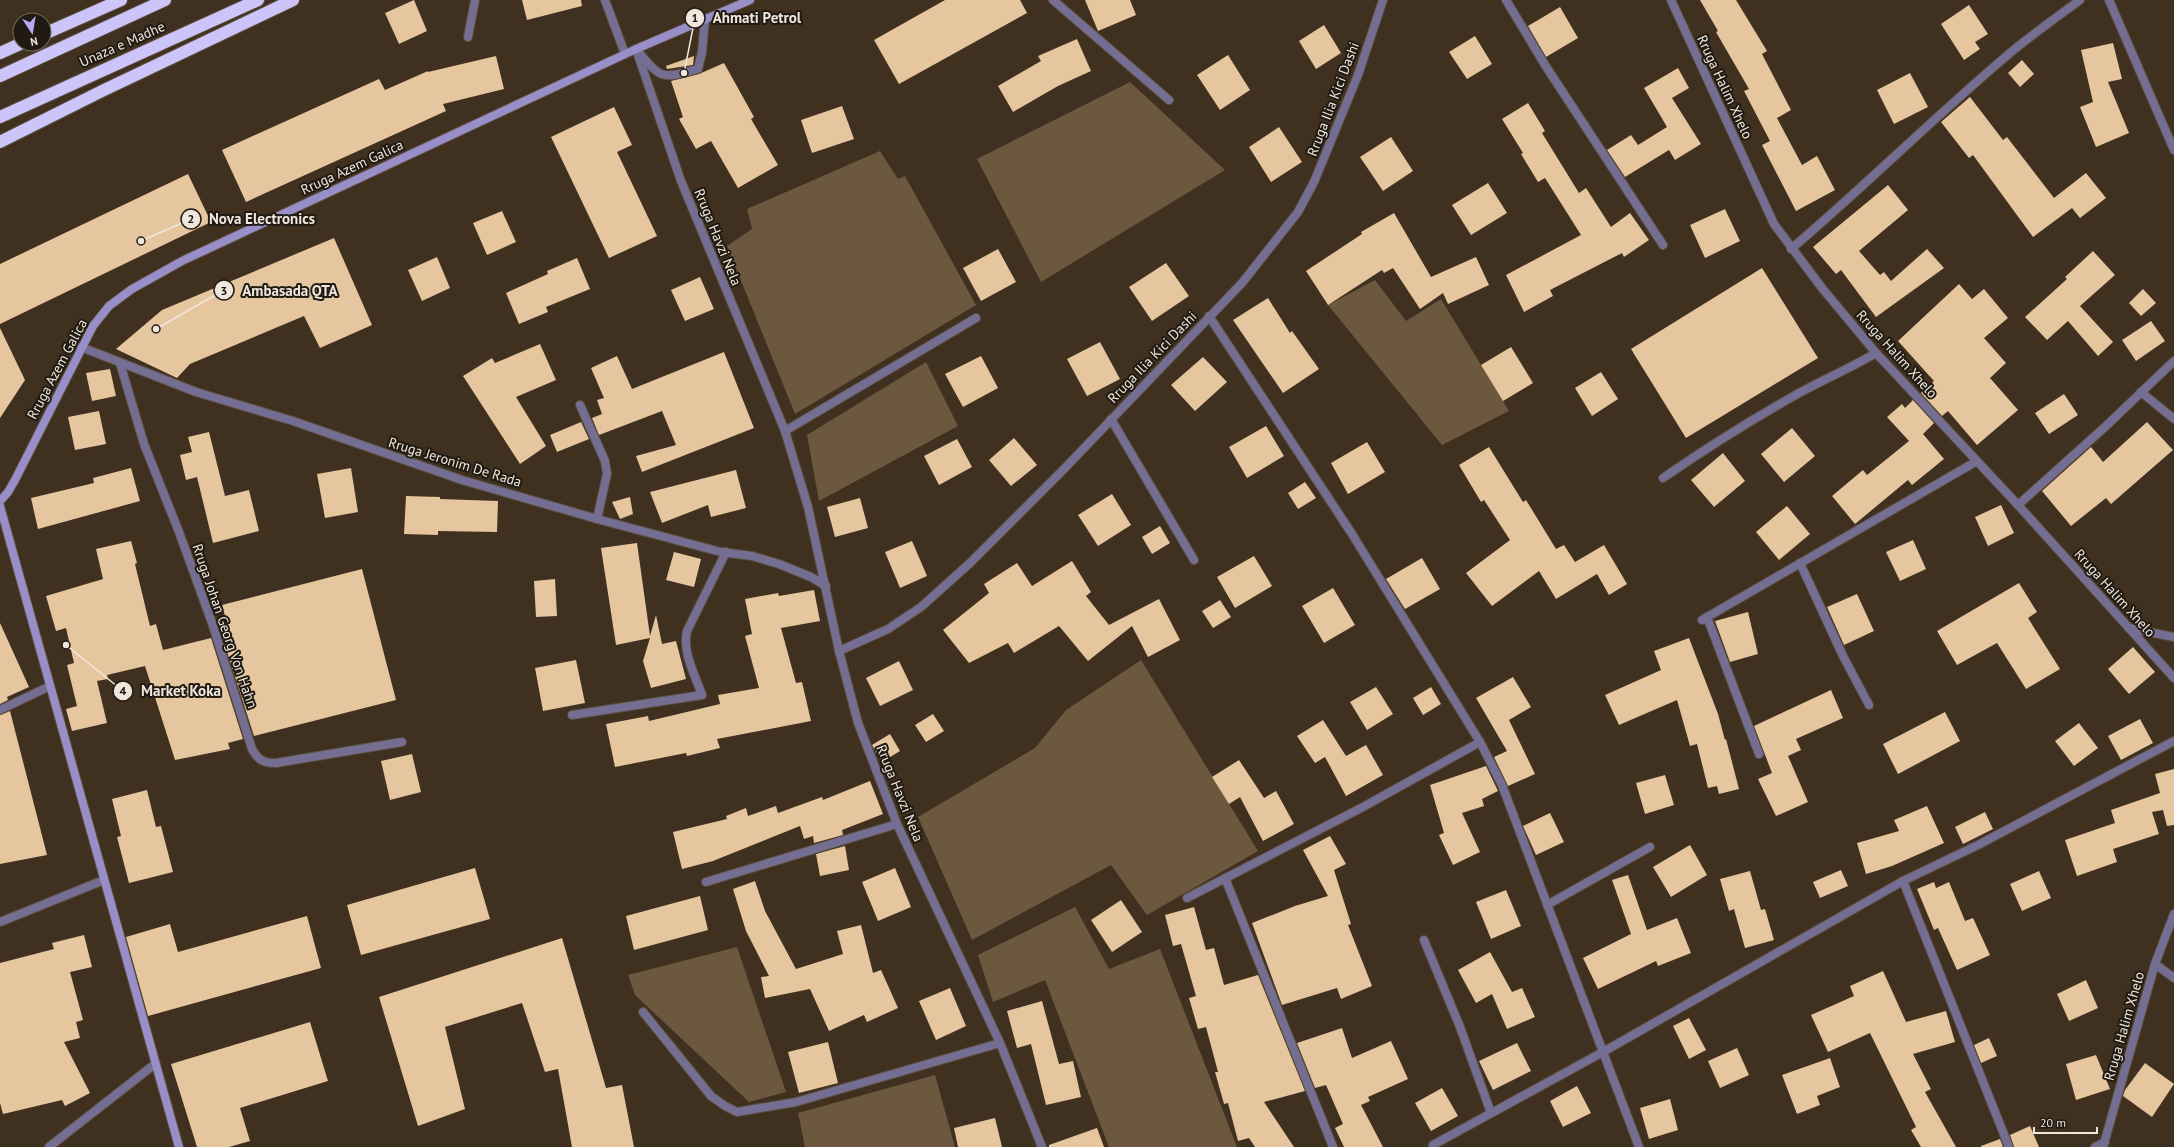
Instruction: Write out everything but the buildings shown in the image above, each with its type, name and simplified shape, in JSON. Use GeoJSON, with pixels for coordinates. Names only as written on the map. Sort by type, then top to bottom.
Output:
{"type":"FeatureCollection","features":[{"type":"Feature","properties":{"kind":"highway"},"geometry":{"type":"LineString","coordinates":[[52,30],[121,0]]}},
{"type":"Feature","properties":{"kind":"highway","name":"Unaza e Madhe"},"geometry":{"type":"LineString","coordinates":[[0,76],[165,0]]}},
{"type":"Feature","properties":{"kind":"highway","name":"Unaza e Madhe"},"geometry":{"type":"LineString","coordinates":[[0,117],[258,0]]}},
{"type":"Feature","properties":{"kind":"highway"},"geometry":{"type":"LineString","coordinates":[[0,142],[108,88],[293,0]]}},
{"type":"Feature","properties":{"kind":"highway"},"geometry":{"type":"LineString","coordinates":[[0,53],[12,48]]}},
{"type":"Feature","properties":{"kind":"main road","name":"Rruga Azem Galica"},"geometry":{"type":"LineString","coordinates":[[0,501],[8,492],[15,480],[80,347],[93,326],[109,306],[132,289],[182,261],[625,54],[750,0]]}},
{"type":"Feature","properties":{"kind":"main road"},"geometry":{"type":"LineString","coordinates":[[0,506],[179,1147]]}},
{"type":"Feature","properties":{"kind":"street"},"geometry":{"type":"LineString","coordinates":[[468,37],[475,0]]}},
{"type":"Feature","properties":{"kind":"street"},"geometry":{"type":"LineString","coordinates":[[605,0],[625,54]]}},
{"type":"Feature","properties":{"kind":"street"},"geometry":{"type":"LineString","coordinates":[[1053,0],[1169,100]]}},
{"type":"Feature","properties":{"kind":"street","name":"Rruga Ilia Kici Dashi"},"geometry":{"type":"LineString","coordinates":[[839,651],[888,629],[921,608],[970,563],[1112,419],[1242,283],[1298,212],[1314,182],[1358,74],[1383,0]]}},
{"type":"Feature","properties":{"kind":"street"},"geometry":{"type":"LineString","coordinates":[[1506,0],[1545,64],[1663,246]]}},
{"type":"Feature","properties":{"kind":"street","name":"Rruga Halim Xhelo"},"geometry":{"type":"LineString","coordinates":[[1671,0],[1774,224],[1791,249],[1876,353],[2018,505],[2174,678]]}},
{"type":"Feature","properties":{"kind":"street"},"geometry":{"type":"LineString","coordinates":[[1791,249],[1832,214],[2004,57],[2080,0]]}},
{"type":"Feature","properties":{"kind":"street"},"geometry":{"type":"LineString","coordinates":[[2109,0],[2174,150]]}},
{"type":"Feature","properties":{"kind":"street"},"geometry":{"type":"LineString","coordinates":[[636,49],[655,71],[670,77],[698,69],[702,52],[705,19]]}},
{"type":"Feature","properties":{"kind":"street","name":"Rruga Havzi Nela"},"geometry":{"type":"LineString","coordinates":[[636,49],[681,181],[785,431],[808,507],[839,651],[858,723],[897,824],[1000,1043],[1042,1147]]}},
{"type":"Feature","properties":{"kind":"street"},"geometry":{"type":"LineString","coordinates":[[1209,316],[1352,534],[1480,742],[1502,785],[1639,1147]]}},
{"type":"Feature","properties":{"kind":"street"},"geometry":{"type":"LineString","coordinates":[[785,431],[976,318]]}},
{"type":"Feature","properties":{"kind":"street","name":"Rruga Jeronim De Rada"},"geometry":{"type":"LineString","coordinates":[[80,347],[196,392],[293,421],[462,480],[598,519],[726,552],[752,556],[779,564],[811,577],[826,586]]}},
{"type":"Feature","properties":{"kind":"street"},"geometry":{"type":"LineString","coordinates":[[1663,478],[1723,437],[1794,396],[1856,365],[1876,353]]}},
{"type":"Feature","properties":{"kind":"street"},"geometry":{"type":"LineString","coordinates":[[2018,505],[2106,426],[2174,361]]}},
{"type":"Feature","properties":{"kind":"street","name":"Rruga Johan Georg Von Hahn"},"geometry":{"type":"LineString","coordinates":[[120,363],[144,444],[179,532],[212,623],[252,749],[258,759],[266,763],[276,763],[402,742]]}},
{"type":"Feature","properties":{"kind":"street"},"geometry":{"type":"LineString","coordinates":[[2141,392],[2174,419]]}},
{"type":"Feature","properties":{"kind":"street"},"geometry":{"type":"LineString","coordinates":[[580,406],[605,462],[607,474],[598,519]]}},
{"type":"Feature","properties":{"kind":"street"},"geometry":{"type":"LineString","coordinates":[[1112,419],[1194,560]]}},
{"type":"Feature","properties":{"kind":"street"},"geometry":{"type":"LineString","coordinates":[[1758,754],[1704,618],[1977,461]]}},
{"type":"Feature","properties":{"kind":"street"},"geometry":{"type":"LineString","coordinates":[[572,715],[702,695],[686,649],[685,640],[687,631],[726,552]]}},
{"type":"Feature","properties":{"kind":"street"},"geometry":{"type":"LineString","coordinates":[[1800,563],[1843,656],[1869,705]]}},
{"type":"Feature","properties":{"kind":"street"},"geometry":{"type":"LineString","coordinates":[[2129,628],[2174,637]]}},
{"type":"Feature","properties":{"kind":"street"},"geometry":{"type":"LineString","coordinates":[[0,710],[50,686]]}},
{"type":"Feature","properties":{"kind":"street"},"geometry":{"type":"LineString","coordinates":[[1431,1146],[1603,1052],[1904,881],[1978,845],[2174,741]]}},
{"type":"Feature","properties":{"kind":"street"},"geometry":{"type":"LineString","coordinates":[[1187,898],[1363,807],[1480,742]]}},
{"type":"Feature","properties":{"kind":"street"},"geometry":{"type":"LineString","coordinates":[[706,882],[897,824]]}},
{"type":"Feature","properties":{"kind":"street"},"geometry":{"type":"LineString","coordinates":[[1547,905],[1650,847]]}},
{"type":"Feature","properties":{"kind":"street"},"geometry":{"type":"LineString","coordinates":[[1225,878],[1333,1147]]}},
{"type":"Feature","properties":{"kind":"street"},"geometry":{"type":"LineString","coordinates":[[0,922],[104,880]]}},
{"type":"Feature","properties":{"kind":"street"},"geometry":{"type":"LineString","coordinates":[[1904,881],[2009,1147]]}},
{"type":"Feature","properties":{"kind":"street","name":"Rruga Halim Xhelo"},"geometry":{"type":"LineString","coordinates":[[2104,1145],[2156,964],[2174,914]]}},
{"type":"Feature","properties":{"kind":"street"},"geometry":{"type":"LineString","coordinates":[[1424,940],[1460,1027],[1491,1113]]}},
{"type":"Feature","properties":{"kind":"street"},"geometry":{"type":"LineString","coordinates":[[2156,964],[2174,978]]}},
{"type":"Feature","properties":{"kind":"street"},"geometry":{"type":"LineString","coordinates":[[643,1012],[711,1096],[737,1112],[796,1102],[1000,1043]]}},
{"type":"Feature","properties":{"kind":"street"},"geometry":{"type":"LineString","coordinates":[[49,1147],[155,1064]]}},
{"type":"Feature","properties":{"kind":"street"},"geometry":{"type":"LineString","coordinates":[[2095,1147],[2104,1145]]}},
{"type":"Feature","properties":{"kind":"shaded area"},"geometry":{"type":"Polygon","coordinates":[[[1130,82],[1225,170],[1041,282],[977,159],[1130,82]]]}},
{"type":"Feature","properties":{"kind":"shaded area"},"geometry":{"type":"Polygon","coordinates":[[[880,151],[898,179],[905,176],[976,305],[795,414],[727,246],[752,229],[747,209],[880,151]]]}},
{"type":"Feature","properties":{"kind":"shaded area"},"geometry":{"type":"Polygon","coordinates":[[[1375,280],[1406,321],[1441,299],[1509,411],[1442,445],[1328,305],[1375,280]]]}},
{"type":"Feature","properties":{"kind":"shaded area"},"geometry":{"type":"Polygon","coordinates":[[[926,362],[958,426],[819,501],[807,435],[926,362]]]}},
{"type":"Feature","properties":{"kind":"shaded area"},"geometry":{"type":"Polygon","coordinates":[[[1141,660],[1258,851],[1147,915],[1111,865],[972,940],[918,817],[1035,748],[1066,710],[1141,660]]]}},
{"type":"Feature","properties":{"kind":"shaded area"},"geometry":{"type":"Polygon","coordinates":[[[1075,907],[1109,969],[1160,949],[1237,1147],[1109,1147],[1045,980],[993,1002],[978,955],[1075,907]]]}},
{"type":"Feature","properties":{"kind":"shaded area"},"geometry":{"type":"Polygon","coordinates":[[[737,947],[786,1092],[749,1102],[635,995],[628,975],[737,947]]]}},
{"type":"Feature","properties":{"kind":"shaded area"},"geometry":{"type":"Polygon","coordinates":[[[935,1075],[955,1147],[805,1147],[798,1113],[935,1075]]]}},
{"type":"Feature","properties":{"kind":"place","name":"Ahmati Petrol"},"geometry":{"type":"Point","coordinates":[684,73]}},
{"type":"Feature","properties":{"kind":"place","name":"Nova Electronics"},"geometry":{"type":"Point","coordinates":[141,241]}},
{"type":"Feature","properties":{"kind":"place","name":"Ambasada QTA"},"geometry":{"type":"Point","coordinates":[156,329]}},
{"type":"Feature","properties":{"kind":"place","name":"Market Koka"},"geometry":{"type":"Point","coordinates":[66,645]}}]}
